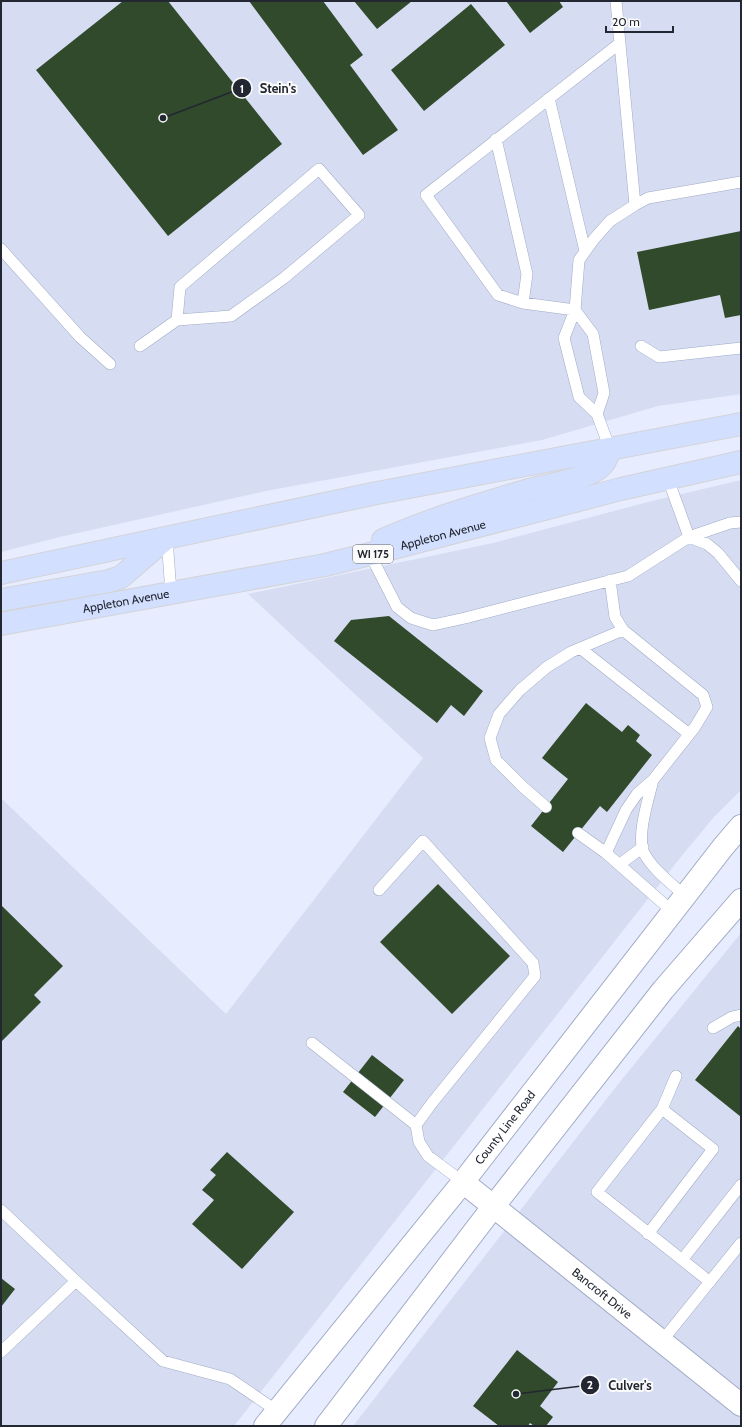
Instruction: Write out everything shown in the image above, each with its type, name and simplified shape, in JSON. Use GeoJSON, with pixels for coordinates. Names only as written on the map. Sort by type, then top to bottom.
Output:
{"type":"FeatureCollection","features":[{"type":"Feature","properties":{"kind":"main road"},"geometry":{"type":"LineString","coordinates":[[1,573],[372,494],[741,424]]}},
{"type":"Feature","properties":{"kind":"main road"},"geometry":{"type":"LineString","coordinates":[[610,449],[621,489]]}},
{"type":"Feature","properties":{"kind":"main road"},"geometry":{"type":"LineString","coordinates":[[325,565],[418,525],[522,492],[574,479],[593,472],[604,464],[610,449]]}},
{"type":"Feature","properties":{"kind":"main road","name":"Appleton Avenue"},"geometry":{"type":"LineString","coordinates":[[1,624],[325,565],[621,489],[741,462]]}},
{"type":"Feature","properties":{"kind":"main road"},"geometry":{"type":"LineString","coordinates":[[1,600],[109,581],[122,577],[167,538]]}},
{"type":"Feature","properties":{"kind":"main road","name":"County Line Road"},"geometry":{"type":"LineString","coordinates":[[271,1418],[463,1182],[723,847],[741,826]]}},
{"type":"Feature","properties":{"kind":"main road"},"geometry":{"type":"LineString","coordinates":[[326,1426],[493,1207],[663,990],[741,900]]}},
{"type":"Feature","properties":{"kind":"main road","name":"Bancroft Drive"},"geometry":{"type":"LineString","coordinates":[[463,1182],[741,1405]]}},
{"type":"Feature","properties":{"kind":"lane"},"geometry":{"type":"LineString","coordinates":[[616,1],[636,205]]}},
{"type":"Feature","properties":{"kind":"lane"},"geometry":{"type":"LineString","coordinates":[[597,414],[604,393],[593,334],[575,310],[523,304],[498,295],[426,195],[620,43]]}},
{"type":"Feature","properties":{"kind":"lane"},"geometry":{"type":"LineString","coordinates":[[549,98],[585,251]]}},
{"type":"Feature","properties":{"kind":"lane"},"geometry":{"type":"LineString","coordinates":[[496,139],[527,274],[523,304]]}},
{"type":"Feature","properties":{"kind":"lane"},"geometry":{"type":"LineString","coordinates":[[140,346],[177,320],[231,316],[284,278],[359,215],[319,169],[180,287],[177,320]]}},
{"type":"Feature","properties":{"kind":"lane"},"geometry":{"type":"LineString","coordinates":[[610,449],[597,414],[579,397],[564,338],[575,310],[579,260],[594,239],[610,221],[648,198],[741,182]]}},
{"type":"Feature","properties":{"kind":"lane"},"geometry":{"type":"LineString","coordinates":[[1,249],[80,337],[110,364]]}},
{"type":"Feature","properties":{"kind":"lane"},"geometry":{"type":"LineString","coordinates":[[641,346],[659,357],[741,348]]}},
{"type":"Feature","properties":{"kind":"lane"},"geometry":{"type":"LineString","coordinates":[[668,479],[689,537],[708,544],[718,553],[741,581]]}},
{"type":"Feature","properties":{"kind":"lane"},"geometry":{"type":"LineString","coordinates":[[370,554],[397,607],[411,618],[433,625],[466,618],[628,576],[689,537],[730,523],[741,522]]}},
{"type":"Feature","properties":{"kind":"lane"},"geometry":{"type":"LineString","coordinates":[[167,538],[171,593]]}},
{"type":"Feature","properties":{"kind":"lane"},"geometry":{"type":"LineString","coordinates":[[606,853],[626,810],[637,794],[653,780],[689,734],[707,707],[703,695],[623,630],[615,618],[610,580]]}},
{"type":"Feature","properties":{"kind":"lane"},"geometry":{"type":"LineString","coordinates":[[546,807],[523,788],[496,760],[490,738],[499,714],[520,690],[546,667],[580,648],[623,630]]}},
{"type":"Feature","properties":{"kind":"lane"},"geometry":{"type":"LineString","coordinates":[[580,648],[689,734]]}},
{"type":"Feature","properties":{"kind":"lane"},"geometry":{"type":"LineString","coordinates":[[653,780],[642,827],[644,852],[679,904]]}},
{"type":"Feature","properties":{"kind":"lane"},"geometry":{"type":"LineString","coordinates":[[578,833],[620,864],[679,904]]}},
{"type":"Feature","properties":{"kind":"lane"},"geometry":{"type":"LineString","coordinates":[[379,890],[423,841],[533,963],[535,976],[432,1103],[416,1125]]}},
{"type":"Feature","properties":{"kind":"lane"},"geometry":{"type":"LineString","coordinates":[[620,864],[643,847]]}},
{"type":"Feature","properties":{"kind":"lane"},"geometry":{"type":"LineString","coordinates":[[713,1028],[732,1016],[741,1015]]}},
{"type":"Feature","properties":{"kind":"lane"},"geometry":{"type":"LineString","coordinates":[[312,1043],[416,1125],[419,1142],[428,1156],[463,1182]]}},
{"type":"Feature","properties":{"kind":"lane"},"geometry":{"type":"LineString","coordinates":[[676,1076],[662,1108],[596,1192],[710,1282]]}},
{"type":"Feature","properties":{"kind":"lane"},"geometry":{"type":"LineString","coordinates":[[648,1234],[713,1149],[662,1108]]}},
{"type":"Feature","properties":{"kind":"lane"},"geometry":{"type":"LineString","coordinates":[[682,1260],[741,1185]]}},
{"type":"Feature","properties":{"kind":"lane"},"geometry":{"type":"LineString","coordinates":[[1,1210],[76,1282],[164,1361],[230,1379],[271,1418]]}},
{"type":"Feature","properties":{"kind":"lane"},"geometry":{"type":"LineString","coordinates":[[662,1341],[741,1243]]}},
{"type":"Feature","properties":{"kind":"lane"},"geometry":{"type":"LineString","coordinates":[[1,1352],[76,1282]]}},
{"type":"Feature","properties":{"kind":"shaded area"},"geometry":{"type":"Polygon","coordinates":[[[1,1],[741,1],[741,394],[658,406],[542,440],[266,491],[60,537],[1,552],[1,1]]]}},
{"type":"Feature","properties":{"kind":"shaded area"},"geometry":{"type":"Polygon","coordinates":[[[741,480],[741,790],[714,817],[684,853],[234,1426],[1,1426],[1,798],[226,1014],[423,758],[248,594],[493,543],[648,502],[741,480]]]}},
{"type":"Feature","properties":{"kind":"shaded area"},"geometry":{"type":"Polygon","coordinates":[[[741,933],[741,1426],[353,1426],[615,1088],[741,933]]]}},
{"type":"Feature","properties":{"kind":"building"},"geometry":{"type":"Polygon","coordinates":[[[123,1],[168,1],[282,144],[168,236],[36,70],[123,1]]]}},
{"type":"Feature","properties":{"kind":"building"},"geometry":{"type":"Polygon","coordinates":[[[249,1],[323,1],[363,55],[350,65],[398,130],[363,155],[249,1]]]}},
{"type":"Feature","properties":{"kind":"building"},"geometry":{"type":"Polygon","coordinates":[[[354,1],[412,1],[377,29],[354,1]]]}},
{"type":"Feature","properties":{"kind":"building"},"geometry":{"type":"Polygon","coordinates":[[[506,1],[559,1],[563,7],[530,33],[506,1]]]}},
{"type":"Feature","properties":{"kind":"building"},"geometry":{"type":"Polygon","coordinates":[[[471,4],[505,45],[424,111],[391,70],[471,4]]]}},
{"type":"Feature","properties":{"kind":"building"},"geometry":{"type":"Polygon","coordinates":[[[741,231],[741,315],[725,318],[720,295],[649,310],[637,252],[741,231]]]}},
{"type":"Feature","properties":{"kind":"building"},"geometry":{"type":"Polygon","coordinates":[[[389,616],[483,691],[464,716],[451,705],[437,723],[334,641],[351,620],[389,616]]]}},
{"type":"Feature","properties":{"kind":"building"},"geometry":{"type":"Polygon","coordinates":[[[586,703],[622,732],[628,725],[640,735],[636,741],[652,755],[607,812],[600,806],[563,852],[531,826],[568,779],[542,758],[586,703]]]}},
{"type":"Feature","properties":{"kind":"building"},"geometry":{"type":"Polygon","coordinates":[[[438,884],[510,956],[452,1014],[380,942],[438,884]]]}},
{"type":"Feature","properties":{"kind":"building"},"geometry":{"type":"Polygon","coordinates":[[[1,905],[63,966],[34,995],[41,1002],[1,1042],[1,905]]]}},
{"type":"Feature","properties":{"kind":"building"},"geometry":{"type":"Polygon","coordinates":[[[738,1026],[741,1029],[741,1117],[695,1080],[738,1026]]]}},
{"type":"Feature","properties":{"kind":"building"},"geometry":{"type":"Polygon","coordinates":[[[372,1055],[404,1080],[375,1117],[343,1092],[372,1055]]]}},
{"type":"Feature","properties":{"kind":"building"},"geometry":{"type":"Polygon","coordinates":[[[227,1152],[294,1212],[242,1269],[192,1224],[214,1200],[202,1190],[216,1175],[210,1170],[227,1152]]]}},
{"type":"Feature","properties":{"kind":"building"},"geometry":{"type":"Polygon","coordinates":[[[1,1278],[15,1289],[1,1307],[1,1278]]]}},
{"type":"Feature","properties":{"kind":"building"},"geometry":{"type":"Polygon","coordinates":[[[517,1350],[558,1382],[540,1406],[553,1417],[546,1426],[534,1426],[530,1423],[528,1426],[499,1426],[473,1406],[517,1350]]]}},
{"type":"Feature","properties":{"kind":"place","name":"Stein's"},"geometry":{"type":"Point","coordinates":[163,118]}},
{"type":"Feature","properties":{"kind":"place","name":"Culver's"},"geometry":{"type":"Point","coordinates":[516,1394]}}]}
